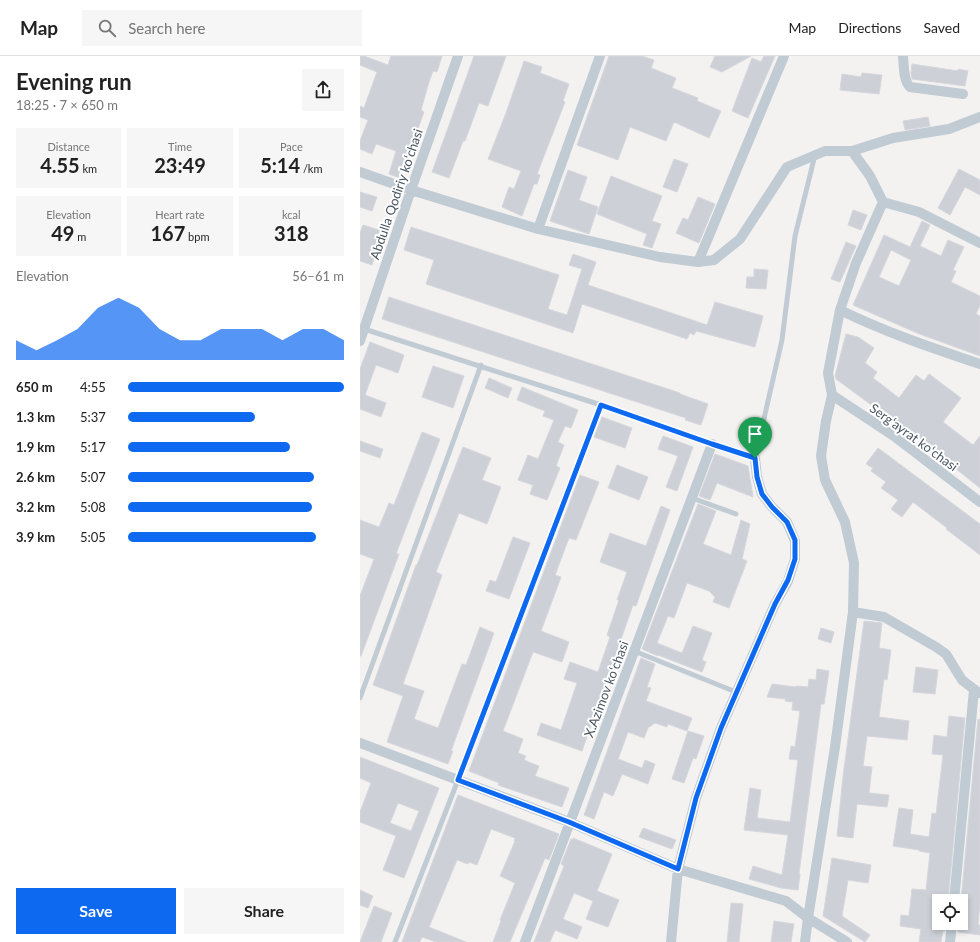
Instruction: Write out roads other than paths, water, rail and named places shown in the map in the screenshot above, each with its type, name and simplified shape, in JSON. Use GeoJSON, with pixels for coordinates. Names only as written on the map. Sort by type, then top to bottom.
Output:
{"type":"FeatureCollection","features":[{"type":"Feature","properties":{"kind":"street","name":"Abdulla Qodiriy koʻchasi"},"geometry":{"type":"LineString","coordinates":[[360,340],[458,56]]}},
{"type":"Feature","properties":{"kind":"street"},"geometry":{"type":"LineString","coordinates":[[538,229],[600,56]]}},
{"type":"Feature","properties":{"kind":"street"},"geometry":{"type":"LineString","coordinates":[[698,262],[784,56]]}},
{"type":"Feature","properties":{"kind":"street"},"geometry":{"type":"LineString","coordinates":[[904,56],[906,83],[910,87],[964,94]]}},
{"type":"Feature","properties":{"kind":"street"},"geometry":{"type":"LineString","coordinates":[[360,172],[411,190],[538,229],[660,257],[698,262],[714,260],[740,240],[787,167],[825,151],[852,151],[893,138],[949,129],[980,117]]}},
{"type":"Feature","properties":{"kind":"street"},"geometry":{"type":"LineString","coordinates":[[852,151],[870,176],[883,202],[919,212],[980,242]]}},
{"type":"Feature","properties":{"kind":"street"},"geometry":{"type":"LineString","coordinates":[[805,942],[835,747],[853,612],[854,563],[845,522],[825,480],[821,456],[826,421],[832,395],[828,372],[840,310],[856,263],[883,202]]}},
{"type":"Feature","properties":{"kind":"street"},"geometry":{"type":"LineString","coordinates":[[840,310],[874,326],[912,341],[980,364]]}},
{"type":"Feature","properties":{"kind":"street","name":"Sergʻayrat koʻchasi"},"geometry":{"type":"LineString","coordinates":[[832,395],[894,436],[980,502]]}},
{"type":"Feature","properties":{"kind":"street","name":"X.Azimov koʻchasi"},"geometry":{"type":"LineString","coordinates":[[524,942],[712,444]]}},
{"type":"Feature","properties":{"kind":"street"},"geometry":{"type":"LineString","coordinates":[[671,942],[678,869],[696,798],[721,728],[775,604],[788,580],[795,559],[795,540],[787,522],[762,494],[757,477],[755,458]]}},
{"type":"Feature","properties":{"kind":"street"},"geometry":{"type":"LineString","coordinates":[[853,612],[884,617],[936,647],[946,654],[962,680],[977,692],[955,894]]}},
{"type":"Feature","properties":{"kind":"street"},"geometry":{"type":"LineString","coordinates":[[360,743],[569,822],[678,869],[786,901],[808,918],[847,942]]}},
{"type":"Feature","properties":{"kind":"street"},"geometry":{"type":"LineString","coordinates":[[950,942],[951,930]]}},
{"type":"Feature","properties":{"kind":"lane"},"geometry":{"type":"LineString","coordinates":[[364,329],[481,365],[755,458],[782,340],[795,236],[815,155]]}},
{"type":"Feature","properties":{"kind":"lane"},"geometry":{"type":"LineString","coordinates":[[360,698],[481,365]]}},
{"type":"Feature","properties":{"kind":"lane"},"geometry":{"type":"LineString","coordinates":[[394,942],[458,780],[601,405]]}},
{"type":"Feature","properties":{"kind":"lane"},"geometry":{"type":"LineString","coordinates":[[692,498],[736,514]]}},
{"type":"Feature","properties":{"kind":"lane"},"geometry":{"type":"LineString","coordinates":[[634,651],[736,692]]}}]}
